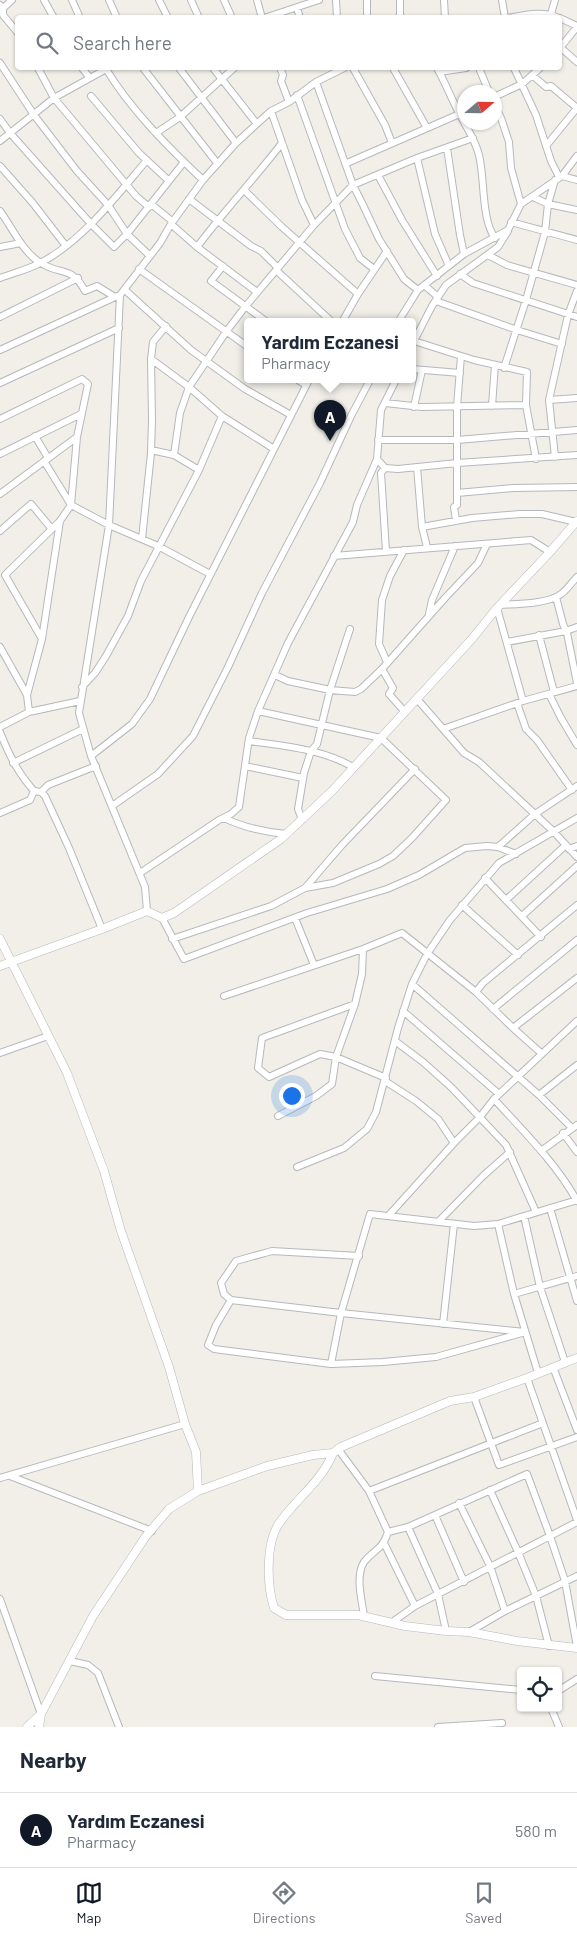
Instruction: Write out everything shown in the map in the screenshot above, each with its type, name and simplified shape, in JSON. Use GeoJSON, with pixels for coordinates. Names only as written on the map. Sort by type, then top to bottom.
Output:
{"type":"FeatureCollection","features":[{"type":"Feature","properties":{"kind":"street"},"geometry":{"type":"LineString","coordinates":[[12,0],[1,8],[3,16],[15,30]]}},
{"type":"Feature","properties":{"kind":"street"},"geometry":{"type":"LineString","coordinates":[[44,0],[52,15]]}},
{"type":"Feature","properties":{"kind":"street"},"geometry":{"type":"LineString","coordinates":[[72,0],[79,15]]}},
{"type":"Feature","properties":{"kind":"street"},"geometry":{"type":"LineString","coordinates":[[109,0],[116,15]]}},
{"type":"Feature","properties":{"kind":"street"},"geometry":{"type":"LineString","coordinates":[[159,0],[166,15]]}},
{"type":"Feature","properties":{"kind":"street"},"geometry":{"type":"LineString","coordinates":[[191,0],[198,15]]}},
{"type":"Feature","properties":{"kind":"street"},"geometry":{"type":"LineString","coordinates":[[224,0],[231,15]]}},
{"type":"Feature","properties":{"kind":"street"},"geometry":{"type":"LineString","coordinates":[[257,0],[262,15]]}},
{"type":"Feature","properties":{"kind":"street"},"geometry":{"type":"LineString","coordinates":[[273,15],[320,0]]}},
{"type":"Feature","properties":{"kind":"street"},"geometry":{"type":"LineString","coordinates":[[336,0],[337,15]]}},
{"type":"Feature","properties":{"kind":"street"},"geometry":{"type":"LineString","coordinates":[[367,0],[367,15]]}},
{"type":"Feature","properties":{"kind":"street"},"geometry":{"type":"LineString","coordinates":[[400,0],[400,15]]}},
{"type":"Feature","properties":{"kind":"street"},"geometry":{"type":"LineString","coordinates":[[444,0],[445,15]]}},
{"type":"Feature","properties":{"kind":"street"},"geometry":{"type":"LineString","coordinates":[[502,0],[505,15]]}},
{"type":"Feature","properties":{"kind":"street"},"geometry":{"type":"LineString","coordinates":[[525,15],[537,13],[551,14],[555,0]]}},
{"type":"Feature","properties":{"kind":"street"},"geometry":{"type":"LineString","coordinates":[[297,8],[299,15]]}},
{"type":"Feature","properties":{"kind":"street"},"geometry":{"type":"LineString","coordinates":[[562,19],[577,26],[562,45]]}},
{"type":"Feature","properties":{"kind":"street"},"geometry":{"type":"LineString","coordinates":[[562,49],[577,62]]}},
{"type":"Feature","properties":{"kind":"street"},"geometry":{"type":"LineString","coordinates":[[0,62],[34,115],[77,171],[108,205],[127,234],[149,255]]}},
{"type":"Feature","properties":{"kind":"street"},"geometry":{"type":"LineString","coordinates":[[39,70],[54,98],[126,184],[172,222],[197,247],[257,292]]}},
{"type":"Feature","properties":{"kind":"street"},"geometry":{"type":"LineString","coordinates":[[84,70],[89,77]]}},
{"type":"Feature","properties":{"kind":"street"},"geometry":{"type":"LineString","coordinates":[[0,141],[54,98],[104,70]]}},
{"type":"Feature","properties":{"kind":"street"},"geometry":{"type":"LineString","coordinates":[[109,70],[121,93],[148,122],[156,134],[203,180]]}},
{"type":"Feature","properties":{"kind":"street"},"geometry":{"type":"LineString","coordinates":[[145,70],[217,163]]}},
{"type":"Feature","properties":{"kind":"street"},"geometry":{"type":"LineString","coordinates":[[181,70],[236,143]]}},
{"type":"Feature","properties":{"kind":"street"},"geometry":{"type":"LineString","coordinates":[[215,70],[257,124]]}},
{"type":"Feature","properties":{"kind":"street"},"geometry":{"type":"LineString","coordinates":[[156,134],[180,117],[232,70]]}},
{"type":"Feature","properties":{"kind":"street"},"geometry":{"type":"LineString","coordinates":[[281,70],[283,75],[281,81],[289,102]]}},
{"type":"Feature","properties":{"kind":"street"},"geometry":{"type":"LineString","coordinates":[[0,350],[120,294],[160,242],[172,222],[203,180],[236,143],[271,111],[289,102],[333,70]]}},
{"type":"Feature","properties":{"kind":"street"},"geometry":{"type":"LineString","coordinates":[[354,70],[386,125],[392,143]]}},
{"type":"Feature","properties":{"kind":"street"},"geometry":{"type":"LineString","coordinates":[[394,70],[427,128]]}},
{"type":"Feature","properties":{"kind":"street"},"geometry":{"type":"LineString","coordinates":[[438,70],[457,104]]}},
{"type":"Feature","properties":{"kind":"street"},"geometry":{"type":"LineString","coordinates":[[480,70],[486,85]]}},
{"type":"Feature","properties":{"kind":"street"},"geometry":{"type":"LineString","coordinates":[[504,368],[545,232],[548,204],[559,178],[551,161],[536,115],[515,70]]}},
{"type":"Feature","properties":{"kind":"street"},"geometry":{"type":"LineString","coordinates":[[502,93],[522,84],[538,70]]}},
{"type":"Feature","properties":{"kind":"street"},"geometry":{"type":"LineString","coordinates":[[532,75],[546,87],[551,86],[577,108],[546,146]]}},
{"type":"Feature","properties":{"kind":"street"},"geometry":{"type":"LineString","coordinates":[[316,82],[354,186],[379,239],[404,279],[418,290]]}},
{"type":"Feature","properties":{"kind":"street"},"geometry":{"type":"LineString","coordinates":[[298,95],[335,205],[360,258],[374,269]]}},
{"type":"Feature","properties":{"kind":"street"},"geometry":{"type":"LineString","coordinates":[[91,96],[121,133],[168,181]]}},
{"type":"Feature","properties":{"kind":"street"},"geometry":{"type":"LineString","coordinates":[[271,111],[302,200],[314,225]]}},
{"type":"Feature","properties":{"kind":"street"},"geometry":{"type":"LineString","coordinates":[[347,163],[457,115]]}},
{"type":"Feature","properties":{"kind":"street"},"geometry":{"type":"LineString","coordinates":[[0,119],[11,134],[91,224],[114,247],[127,234],[184,162]]}},
{"type":"Feature","properties":{"kind":"street"},"geometry":{"type":"LineString","coordinates":[[502,121],[509,142],[511,168],[521,204]]}},
{"type":"Feature","properties":{"kind":"street"},"geometry":{"type":"LineString","coordinates":[[469,130],[481,168],[487,220],[491,233],[495,238]]}},
{"type":"Feature","properties":{"kind":"street"},"geometry":{"type":"LineString","coordinates":[[174,455],[180,413],[189,387],[208,362],[226,332],[314,225],[354,186],[417,158],[473,138]]}},
{"type":"Feature","properties":{"kind":"street"},"geometry":{"type":"LineString","coordinates":[[197,247],[217,220],[282,143]]}},
{"type":"Feature","properties":{"kind":"street"},"geometry":{"type":"LineString","coordinates":[[447,148],[464,254]]}},
{"type":"Feature","properties":{"kind":"street"},"geometry":{"type":"LineString","coordinates":[[416,337],[446,285],[498,247],[521,204],[559,178],[577,156]]}},
{"type":"Feature","properties":{"kind":"street"},"geometry":{"type":"LineString","coordinates":[[417,158],[435,234],[449,266]]}},
{"type":"Feature","properties":{"kind":"street"},"geometry":{"type":"LineString","coordinates":[[0,278],[40,263],[66,246],[91,224],[147,160]]}},
{"type":"Feature","properties":{"kind":"street"},"geometry":{"type":"LineString","coordinates":[[0,166],[32,202],[66,246]]}},
{"type":"Feature","properties":{"kind":"street"},"geometry":{"type":"LineString","coordinates":[[378,175],[402,220],[437,276]]}},
{"type":"Feature","properties":{"kind":"street"},"geometry":{"type":"LineString","coordinates":[[559,178],[577,180]]}},
{"type":"Feature","properties":{"kind":"street"},"geometry":{"type":"LineString","coordinates":[[244,190],[358,294]]}},
{"type":"Feature","properties":{"kind":"street"},"geometry":{"type":"LineString","coordinates":[[533,197],[548,204],[577,210]]}},
{"type":"Feature","properties":{"kind":"street"},"geometry":{"type":"LineString","coordinates":[[189,199],[251,246],[261,251],[328,318]]}},
{"type":"Feature","properties":{"kind":"street"},"geometry":{"type":"LineString","coordinates":[[1,212],[21,243],[40,263],[78,278],[85,291],[97,286],[120,294],[166,326],[191,350],[245,389],[291,415]]}},
{"type":"Feature","properties":{"kind":"street"},"geometry":{"type":"LineString","coordinates":[[511,222],[577,240]]}},
{"type":"Feature","properties":{"kind":"street"},"geometry":{"type":"LineString","coordinates":[[400,318],[418,290],[424,285],[464,254],[508,230]]}},
{"type":"Feature","properties":{"kind":"street"},"geometry":{"type":"LineString","coordinates":[[0,247],[21,243]]}},
{"type":"Feature","properties":{"kind":"street"},"geometry":{"type":"LineString","coordinates":[[344,318],[387,251]]}},
{"type":"Feature","properties":{"kind":"street"},"geometry":{"type":"LineString","coordinates":[[488,255],[507,265],[577,285]]}},
{"type":"Feature","properties":{"kind":"street"},"geometry":{"type":"LineString","coordinates":[[223,266],[211,281],[261,318]]}},
{"type":"Feature","properties":{"kind":"street"},"geometry":{"type":"LineString","coordinates":[[139,269],[244,343]]}},
{"type":"Feature","properties":{"kind":"street"},"geometry":{"type":"LineString","coordinates":[[460,274],[473,283],[577,317]]}},
{"type":"Feature","properties":{"kind":"street"},"geometry":{"type":"LineString","coordinates":[[0,317],[78,278]]}},
{"type":"Feature","properties":{"kind":"street"},"geometry":{"type":"LineString","coordinates":[[424,285],[437,299],[517,330],[562,344]]}},
{"type":"Feature","properties":{"kind":"street"},"geometry":{"type":"LineString","coordinates":[[555,457],[549,400],[568,314],[577,291]]}},
{"type":"Feature","properties":{"kind":"street"},"geometry":{"type":"LineString","coordinates":[[120,294],[109,525],[79,713],[91,756],[145,887],[147,910]]}},
{"type":"Feature","properties":{"kind":"street"},"geometry":{"type":"LineString","coordinates":[[142,539],[151,450],[151,358],[153,342],[166,326]]}},
{"type":"Feature","properties":{"kind":"street"},"geometry":{"type":"LineString","coordinates":[[0,383],[119,328]]}},
{"type":"Feature","properties":{"kind":"street"},"geometry":{"type":"LineString","coordinates":[[416,343],[504,368],[527,372],[526,405],[536,459]]}},
{"type":"Feature","properties":{"kind":"street"},"geometry":{"type":"LineString","coordinates":[[456,520],[454,507],[457,504],[457,407],[461,356]]}},
{"type":"Feature","properties":{"kind":"street"},"geometry":{"type":"LineString","coordinates":[[151,358],[189,387],[222,416],[274,449]]}},
{"type":"Feature","properties":{"kind":"street"},"geometry":{"type":"LineString","coordinates":[[492,406],[495,365]]}},
{"type":"Feature","properties":{"kind":"street"},"geometry":{"type":"LineString","coordinates":[[416,369],[460,373]]}},
{"type":"Feature","properties":{"kind":"street"},"geometry":{"type":"LineString","coordinates":[[414,406],[422,370]]}},
{"type":"Feature","properties":{"kind":"street"},"geometry":{"type":"LineString","coordinates":[[0,420],[82,379],[88,384],[77,438],[72,505],[60,521],[5,575],[42,639]]}},
{"type":"Feature","properties":{"kind":"street"},"geometry":{"type":"LineString","coordinates":[[91,756],[132,724],[150,699],[210,574],[307,383]]}},
{"type":"Feature","properties":{"kind":"street"},"geometry":{"type":"LineString","coordinates":[[112,806],[158,774],[193,736],[228,667],[262,593],[320,483],[368,383]]}},
{"type":"Feature","properties":{"kind":"street"},"geometry":{"type":"LineString","coordinates":[[140,873],[232,814],[238,806],[249,740],[258,711],[288,643],[354,522],[357,505],[377,459],[381,410],[395,383]]}},
{"type":"Feature","properties":{"kind":"street"},"geometry":{"type":"LineString","coordinates":[[549,400],[577,398]]}},
{"type":"Feature","properties":{"kind":"street"},"geometry":{"type":"LineString","coordinates":[[385,403],[457,407],[526,405]]}},
{"type":"Feature","properties":{"kind":"street"},"geometry":{"type":"LineString","coordinates":[[0,454],[81,414]]}},
{"type":"Feature","properties":{"kind":"street"},"geometry":{"type":"LineString","coordinates":[[82,687],[95,673],[119,632],[158,546],[199,470],[222,416]]}},
{"type":"Feature","properties":{"kind":"street"},"geometry":{"type":"LineString","coordinates":[[378,440],[458,440],[577,430]]}},
{"type":"Feature","properties":{"kind":"street"},"geometry":{"type":"LineString","coordinates":[[36,436],[46,460],[72,505],[109,525],[158,546],[210,574]]}},
{"type":"Feature","properties":{"kind":"street"},"geometry":{"type":"LineString","coordinates":[[0,494],[77,438]]}},
{"type":"Feature","properties":{"kind":"street"},"geometry":{"type":"LineString","coordinates":[[151,450],[174,455],[199,470]]}},
{"type":"Feature","properties":{"kind":"street"},"geometry":{"type":"LineString","coordinates":[[384,468],[577,456]]}},
{"type":"Feature","properties":{"kind":"street"},"geometry":{"type":"LineString","coordinates":[[377,459],[384,468]]}},
{"type":"Feature","properties":{"kind":"street"},"geometry":{"type":"LineString","coordinates":[[417,467],[422,527],[427,547]]}},
{"type":"Feature","properties":{"kind":"street"},"geometry":{"type":"LineString","coordinates":[[384,468],[381,474],[386,551]]}},
{"type":"Feature","properties":{"kind":"street"},"geometry":{"type":"LineString","coordinates":[[456,493],[514,488],[577,487]]}},
{"type":"Feature","properties":{"kind":"street"},"geometry":{"type":"LineString","coordinates":[[0,531],[31,504],[51,528]]}},
{"type":"Feature","properties":{"kind":"street"},"geometry":{"type":"LineString","coordinates":[[162,918],[174,913],[245,865],[302,820],[417,699],[471,640],[498,606],[550,552],[576,521],[542,514],[520,514],[456,520],[422,527]]}},
{"type":"Feature","properties":{"kind":"street"},"geometry":{"type":"LineString","coordinates":[[29,712],[27,695],[42,639],[60,521]]}},
{"type":"Feature","properties":{"kind":"street"},"geometry":{"type":"LineString","coordinates":[[334,556],[531,540],[550,552]]}},
{"type":"Feature","properties":{"kind":"street"},"geometry":{"type":"LineString","coordinates":[[275,675],[288,681],[330,690],[355,692],[382,669],[478,563],[486,544]]}},
{"type":"Feature","properties":{"kind":"street"},"geometry":{"type":"LineString","coordinates":[[428,617],[432,600],[455,546]]}},
{"type":"Feature","properties":{"kind":"street"},"geometry":{"type":"LineString","coordinates":[[387,662],[379,644],[382,600],[390,576],[404,550]]}},
{"type":"Feature","properties":{"kind":"street"},"geometry":{"type":"LineString","coordinates":[[498,606],[525,604],[556,597],[561,595],[577,577]]}},
{"type":"Feature","properties":{"kind":"street"},"geometry":{"type":"LineString","coordinates":[[443,729],[520,702],[577,685],[566,631],[556,597]]}},
{"type":"Feature","properties":{"kind":"street"},"geometry":{"type":"LineString","coordinates":[[498,606],[526,729],[575,788],[535,814],[498,847]]}},
{"type":"Feature","properties":{"kind":"street"},"geometry":{"type":"LineString","coordinates":[[507,642],[566,631],[577,627]]}},
{"type":"Feature","properties":{"kind":"street"},"geometry":{"type":"LineString","coordinates":[[302,820],[298,809],[303,778],[311,751],[317,744],[330,690],[350,629]]}},
{"type":"Feature","properties":{"kind":"street"},"geometry":{"type":"LineString","coordinates":[[539,635],[552,693],[561,718],[577,745]]}},
{"type":"Feature","properties":{"kind":"street"},"geometry":{"type":"LineString","coordinates":[[0,647],[27,695]]}},
{"type":"Feature","properties":{"kind":"street"},"geometry":{"type":"LineString","coordinates":[[382,669],[393,688],[389,694],[405,712]]}},
{"type":"Feature","properties":{"kind":"street"},"geometry":{"type":"LineString","coordinates":[[417,699],[464,753],[479,762],[553,831],[577,857]]}},
{"type":"Feature","properties":{"kind":"street"},"geometry":{"type":"LineString","coordinates":[[0,727],[29,712],[80,701]]}},
{"type":"Feature","properties":{"kind":"street"},"geometry":{"type":"LineString","coordinates":[[172,939],[271,906],[305,888],[333,883],[379,864],[393,856],[412,838],[446,800],[381,738],[258,711]]}},
{"type":"Feature","properties":{"kind":"street"},"geometry":{"type":"LineString","coordinates":[[13,763],[83,729]]}},
{"type":"Feature","properties":{"kind":"street"},"geometry":{"type":"LineString","coordinates":[[0,732],[13,763],[38,792],[69,848],[102,929]]}},
{"type":"Feature","properties":{"kind":"street"},"geometry":{"type":"LineString","coordinates":[[249,740],[311,751],[339,759],[353,767]]}},
{"type":"Feature","properties":{"kind":"street"},"geometry":{"type":"LineString","coordinates":[[0,813],[30,800],[48,785],[96,766]]}},
{"type":"Feature","properties":{"kind":"street"},"geometry":{"type":"LineString","coordinates":[[245,766],[303,778]]}},
{"type":"Feature","properties":{"kind":"street"},"geometry":{"type":"LineString","coordinates":[[305,888],[342,845],[415,769]]}},
{"type":"Feature","properties":{"kind":"street"},"geometry":{"type":"LineString","coordinates":[[224,818],[257,831],[286,834]]}},
{"type":"Feature","properties":{"kind":"street"},"geometry":{"type":"LineString","coordinates":[[297,1166],[344,1148],[367,1129],[376,1112],[386,1080],[403,1011],[412,984],[427,954],[462,905],[499,863],[577,818]]}},
{"type":"Feature","properties":{"kind":"street"},"geometry":{"type":"LineString","coordinates":[[507,900],[568,847],[577,846]]}},
{"type":"Feature","properties":{"kind":"street"},"geometry":{"type":"LineString","coordinates":[[147,910],[162,918],[184,959],[295,918],[387,889],[419,875],[465,848],[498,847],[516,854]]}},
{"type":"Feature","properties":{"kind":"street"},"geometry":{"type":"LineString","coordinates":[[522,916],[577,866]]}},
{"type":"Feature","properties":{"kind":"street"},"geometry":{"type":"LineString","coordinates":[[485,878],[541,936]]}},
{"type":"Feature","properties":{"kind":"street"},"geometry":{"type":"LineString","coordinates":[[462,905],[518,955]]}},
{"type":"Feature","properties":{"kind":"street"},"geometry":{"type":"LineString","coordinates":[[476,992],[482,983],[577,905]]}},
{"type":"Feature","properties":{"kind":"street"},"geometry":{"type":"LineString","coordinates":[[0,966],[102,929],[147,910]]}},
{"type":"Feature","properties":{"kind":"street"},"geometry":{"type":"LineString","coordinates":[[295,918],[314,966]]}},
{"type":"Feature","properties":{"kind":"street"},"geometry":{"type":"LineString","coordinates":[[224,996],[363,949],[402,933],[476,992],[542,1053]]}},
{"type":"Feature","properties":{"kind":"street"},"geometry":{"type":"LineString","coordinates":[[0,939],[67,1073],[104,1171],[122,1231],[169,1366],[185,1424],[196,1452],[198,1491]]}},
{"type":"Feature","properties":{"kind":"street"},"geometry":{"type":"LineString","coordinates":[[493,1009],[577,940]]}},
{"type":"Feature","properties":{"kind":"street"},"geometry":{"type":"LineString","coordinates":[[278,1116],[316,1096],[332,1084],[336,1057],[355,1004],[362,974],[363,949]]}},
{"type":"Feature","properties":{"kind":"street"},"geometry":{"type":"LineString","coordinates":[[513,1028],[577,978]]}},
{"type":"Feature","properties":{"kind":"street"},"geometry":{"type":"LineString","coordinates":[[412,984],[574,1127],[541,1151]]}},
{"type":"Feature","properties":{"kind":"street"},"geometry":{"type":"LineString","coordinates":[[355,1004],[262,1038],[258,1068],[269,1077],[320,1054],[336,1057],[386,1080],[420,1104],[438,1119],[454,1143]]}},
{"type":"Feature","properties":{"kind":"street"},"geometry":{"type":"LineString","coordinates":[[403,1011],[499,1094]]}},
{"type":"Feature","properties":{"kind":"street"},"geometry":{"type":"LineString","coordinates":[[389,1216],[499,1094],[577,1021]]}},
{"type":"Feature","properties":{"kind":"street"},"geometry":{"type":"LineString","coordinates":[[0,1053],[48,1036]]}},
{"type":"Feature","properties":{"kind":"street"},"geometry":{"type":"LineString","coordinates":[[395,1041],[423,1062],[480,1116],[510,1152],[536,1212]]}},
{"type":"Feature","properties":{"kind":"street"},"geometry":{"type":"LineString","coordinates":[[539,1095],[577,1065]]}},
{"type":"Feature","properties":{"kind":"street"},"geometry":{"type":"LineString","coordinates":[[332,1364],[341,1313],[370,1214],[474,1226],[498,1224],[577,1201],[568,1185],[541,1151],[494,1100]]}},
{"type":"Feature","properties":{"kind":"street"},"geometry":{"type":"LineString","coordinates":[[564,1133],[577,1152]]}},
{"type":"Feature","properties":{"kind":"street"},"geometry":{"type":"LineString","coordinates":[[438,1222],[483,1176],[510,1152]]}},
{"type":"Feature","properties":{"kind":"street"},"geometry":{"type":"LineString","coordinates":[[550,1208],[574,1277],[577,1301]]}},
{"type":"Feature","properties":{"kind":"street"},"geometry":{"type":"LineString","coordinates":[[524,1216],[540,1287],[565,1362]]}},
{"type":"Feature","properties":{"kind":"street"},"geometry":{"type":"LineString","coordinates":[[443,1324],[454,1224]]}},
{"type":"Feature","properties":{"kind":"street"},"geometry":{"type":"LineString","coordinates":[[498,1224],[514,1294],[538,1373]]}},
{"type":"Feature","properties":{"kind":"street"},"geometry":{"type":"LineString","coordinates":[[359,1256],[272,1251],[236,1262],[221,1283],[224,1294],[231,1300],[526,1332]]}},
{"type":"Feature","properties":{"kind":"street"},"geometry":{"type":"LineString","coordinates":[[514,1294],[574,1277]]}},
{"type":"Feature","properties":{"kind":"street"},"geometry":{"type":"LineString","coordinates":[[231,1300],[216,1325],[208,1346],[332,1364],[436,1357],[526,1332]]}},
{"type":"Feature","properties":{"kind":"street"},"geometry":{"type":"LineString","coordinates":[[28,1727],[41,1714],[93,1616],[146,1536],[170,1509],[198,1491],[267,1466],[336,1451],[450,1401],[474,1397],[577,1358]]}},
{"type":"Feature","properties":{"kind":"street"},"geometry":{"type":"LineString","coordinates":[[553,1366],[577,1430]]}},
{"type":"Feature","properties":{"kind":"street"},"geometry":{"type":"LineString","coordinates":[[391,1623],[415,1606],[464,1582],[490,1566],[577,1521],[527,1378]]}},
{"type":"Feature","properties":{"kind":"street"},"geometry":{"type":"LineString","coordinates":[[474,1397],[490,1445],[499,1465],[577,1437]]}},
{"type":"Feature","properties":{"kind":"street"},"geometry":{"type":"LineString","coordinates":[[370,1491],[543,1423]]}},
{"type":"Feature","properties":{"kind":"street"},"geometry":{"type":"LineString","coordinates":[[0,1478],[185,1424]]}},
{"type":"Feature","properties":{"kind":"street"},"geometry":{"type":"LineString","coordinates":[[336,1451],[370,1491],[388,1532],[384,1543],[364,1562],[360,1572],[364,1616]]}},
{"type":"Feature","properties":{"kind":"street"},"geometry":{"type":"LineString","coordinates":[[336,1451],[327,1468],[278,1524],[272,1541],[269,1568],[271,1600],[274,1608],[286,1615],[364,1616],[391,1623],[446,1631],[469,1632],[549,1646],[577,1648],[565,1581],[526,1474],[408,1527],[388,1532]]}},
{"type":"Feature","properties":{"kind":"street"},"geometry":{"type":"LineString","coordinates":[[10,1476],[152,1531]]}},
{"type":"Feature","properties":{"kind":"street"},"geometry":{"type":"LineString","coordinates":[[490,1490],[536,1596],[549,1646]]}},
{"type":"Feature","properties":{"kind":"street"},"geometry":{"type":"LineString","coordinates":[[459,1503],[490,1566],[505,1612]]}},
{"type":"Feature","properties":{"kind":"street"},"geometry":{"type":"LineString","coordinates":[[435,1515],[464,1582]]}},
{"type":"Feature","properties":{"kind":"street"},"geometry":{"type":"LineString","coordinates":[[408,1527],[438,1594],[446,1631]]}},
{"type":"Feature","properties":{"kind":"street"},"geometry":{"type":"LineString","coordinates":[[384,1543],[415,1606]]}},
{"type":"Feature","properties":{"kind":"street"},"geometry":{"type":"LineString","coordinates":[[469,1632],[577,1576]]}},
{"type":"Feature","properties":{"kind":"street"},"geometry":{"type":"LineString","coordinates":[[0,1599],[41,1714],[39,1727]]}},
{"type":"Feature","properties":{"kind":"street"},"geometry":{"type":"LineString","coordinates":[[70,1661],[88,1665],[98,1673],[119,1727]]}},
{"type":"Feature","properties":{"kind":"street"},"geometry":{"type":"LineString","coordinates":[[375,1676],[517,1690]]}},
{"type":"Feature","properties":{"kind":"street"},"geometry":{"type":"LineString","coordinates":[[562,1688],[577,1679]]}},
{"type":"Feature","properties":{"kind":"street"},"geometry":{"type":"LineString","coordinates":[[553,1712],[559,1727]]}},
{"type":"Feature","properties":{"kind":"street"},"geometry":{"type":"LineString","coordinates":[[438,1727],[502,1723]]}},
{"type":"Feature","properties":{"kind":"place","name":"Yardım Eczanesi"},"geometry":{"type":"Point","coordinates":[330,441]}}]}
